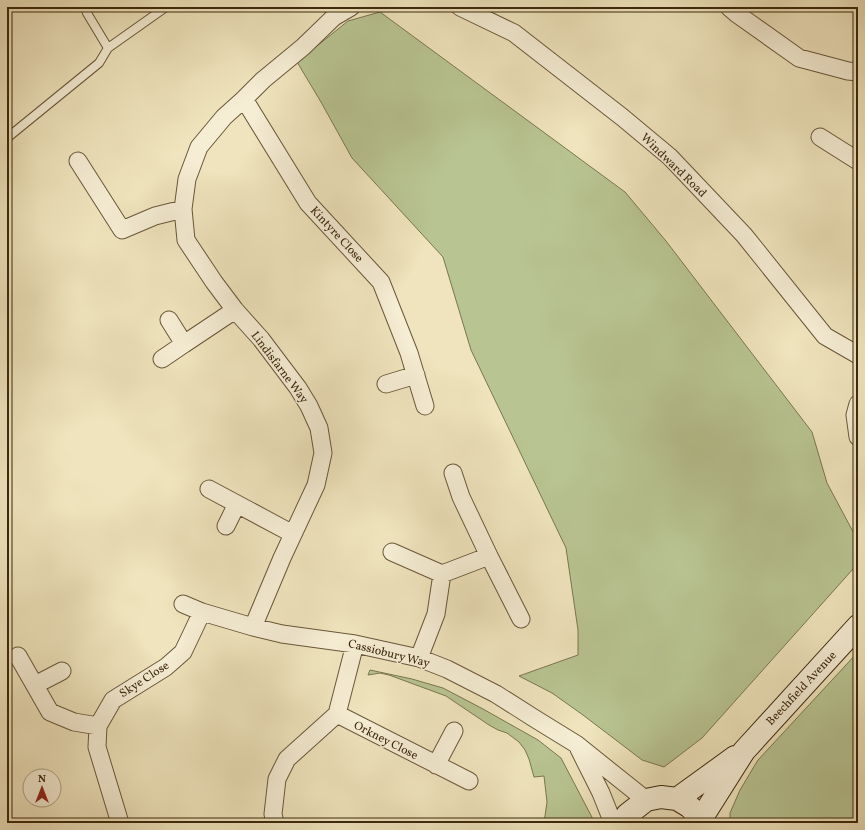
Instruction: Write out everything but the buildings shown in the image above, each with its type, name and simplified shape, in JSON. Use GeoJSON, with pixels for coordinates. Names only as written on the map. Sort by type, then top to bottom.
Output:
{"type":"FeatureCollection","features":[{"type":"Feature","properties":{"kind":"street","name":"Lindisfarne Way"},"geometry":{"type":"LineString","coordinates":[[253,627],[316,485],[322,453],[319,428],[309,406],[298,388],[261,339],[235,310],[186,240],[183,209],[187,179],[199,147],[224,117],[263,80],[303,48],[334,17],[351,7]]}},
{"type":"Feature","properties":{"kind":"street","name":"Windward Road"},"geometry":{"type":"LineString","coordinates":[[460,7],[514,32],[622,117],[670,157],[744,235],[826,336],[858,355]]}},
{"type":"Feature","properties":{"kind":"street"},"geometry":{"type":"LineString","coordinates":[[730,7],[737,14],[799,58],[848,72],[858,72]]}},
{"type":"Feature","properties":{"kind":"street","name":"Kintyre Close"},"geometry":{"type":"LineString","coordinates":[[244,99],[308,203],[381,282],[409,353],[425,406]]}},
{"type":"Feature","properties":{"kind":"street"},"geometry":{"type":"LineString","coordinates":[[820,136],[858,161]]}},
{"type":"Feature","properties":{"kind":"street"},"geometry":{"type":"LineString","coordinates":[[78,162],[122,230],[156,216],[183,209]]}},
{"type":"Feature","properties":{"kind":"street"},"geometry":{"type":"LineString","coordinates":[[162,359],[235,310]]}},
{"type":"Feature","properties":{"kind":"street"},"geometry":{"type":"LineString","coordinates":[[169,320],[184,344]]}},
{"type":"Feature","properties":{"kind":"street"},"geometry":{"type":"LineString","coordinates":[[386,384],[416,375]]}},
{"type":"Feature","properties":{"kind":"street"},"geometry":{"type":"LineString","coordinates":[[858,404],[855,415],[858,437]]}},
{"type":"Feature","properties":{"kind":"street"},"geometry":{"type":"LineString","coordinates":[[453,473],[461,497],[521,620]]}},
{"type":"Feature","properties":{"kind":"street"},"geometry":{"type":"LineString","coordinates":[[209,489],[293,534]]}},
{"type":"Feature","properties":{"kind":"street"},"geometry":{"type":"LineString","coordinates":[[226,526],[237,504]]}},
{"type":"Feature","properties":{"kind":"street"},"geometry":{"type":"LineString","coordinates":[[392,552],[442,574],[489,556]]}},
{"type":"Feature","properties":{"kind":"street"},"geometry":{"type":"LineString","coordinates":[[419,658],[436,614],[442,574]]}},
{"type":"Feature","properties":{"kind":"street"},"geometry":{"type":"LineString","coordinates":[[183,604],[202,612],[253,627]]}},
{"type":"Feature","properties":{"kind":"street","name":"Skye Close"},"geometry":{"type":"LineString","coordinates":[[120,823],[97,747],[98,726],[113,700],[166,667],[183,652],[202,612]]}},
{"type":"Feature","properties":{"kind":"street","name":"Beechfield Avenue"},"geometry":{"type":"LineString","coordinates":[[702,821],[744,751],[858,626]]}},
{"type":"Feature","properties":{"kind":"street","name":"Cassiobury Way"},"geometry":{"type":"LineString","coordinates":[[253,627],[282,634],[355,644],[419,658],[447,669],[496,694],[576,744],[646,800]]}},
{"type":"Feature","properties":{"kind":"street"},"geometry":{"type":"LineString","coordinates":[[275,823],[273,814],[277,779],[287,759],[337,714],[355,644]]}},
{"type":"Feature","properties":{"kind":"street"},"geometry":{"type":"LineString","coordinates":[[18,656],[50,712],[74,722],[98,726]]}},
{"type":"Feature","properties":{"kind":"street"},"geometry":{"type":"LineString","coordinates":[[35,685],[62,671]]}},
{"type":"Feature","properties":{"kind":"street","name":"Orkney Close"},"geometry":{"type":"LineString","coordinates":[[337,714],[469,781]]}},
{"type":"Feature","properties":{"kind":"street"},"geometry":{"type":"LineString","coordinates":[[436,765],[454,731]]}},
{"type":"Feature","properties":{"kind":"street"},"geometry":{"type":"LineString","coordinates":[[576,744],[601,793],[613,823]]}},
{"type":"Feature","properties":{"kind":"street","name":"Beechfield Avenue"},"geometry":{"type":"LineString","coordinates":[[677,800],[744,751]]}},
{"type":"Feature","properties":{"kind":"street"},"geometry":{"type":"LineString","coordinates":[[623,823],[627,815],[646,800],[661,797],[677,800],[690,807],[702,821]]}},
{"type":"Feature","properties":{"kind":"lane"},"geometry":{"type":"LineString","coordinates":[[85,7],[108,48]]}},
{"type":"Feature","properties":{"kind":"lane"},"geometry":{"type":"LineString","coordinates":[[7,138],[99,63],[108,48],[166,7]]}},
{"type":"Feature","properties":{"kind":"green space"},"geometry":{"type":"Polygon","coordinates":[[[380,12],[625,192],[666,241],[812,432],[827,483],[858,541],[858,557],[853,569],[702,738],[664,767],[642,760],[552,693],[519,676],[578,655],[578,630],[566,548],[471,350],[443,257],[352,158],[297,62],[348,21],[380,12]]]}},
{"type":"Feature","properties":{"kind":"green space"},"geometry":{"type":"Polygon","coordinates":[[[858,652],[858,823],[730,823],[730,813],[740,790],[758,760],[858,652]]]}},
{"type":"Feature","properties":{"kind":"green space"},"geometry":{"type":"Polygon","coordinates":[[[370,670],[412,679],[443,688],[538,740],[561,758],[595,823],[544,823],[547,802],[544,776],[534,777],[529,759],[519,742],[507,733],[489,725],[446,696],[389,675],[380,673],[368,675],[370,670]]]}}]}
